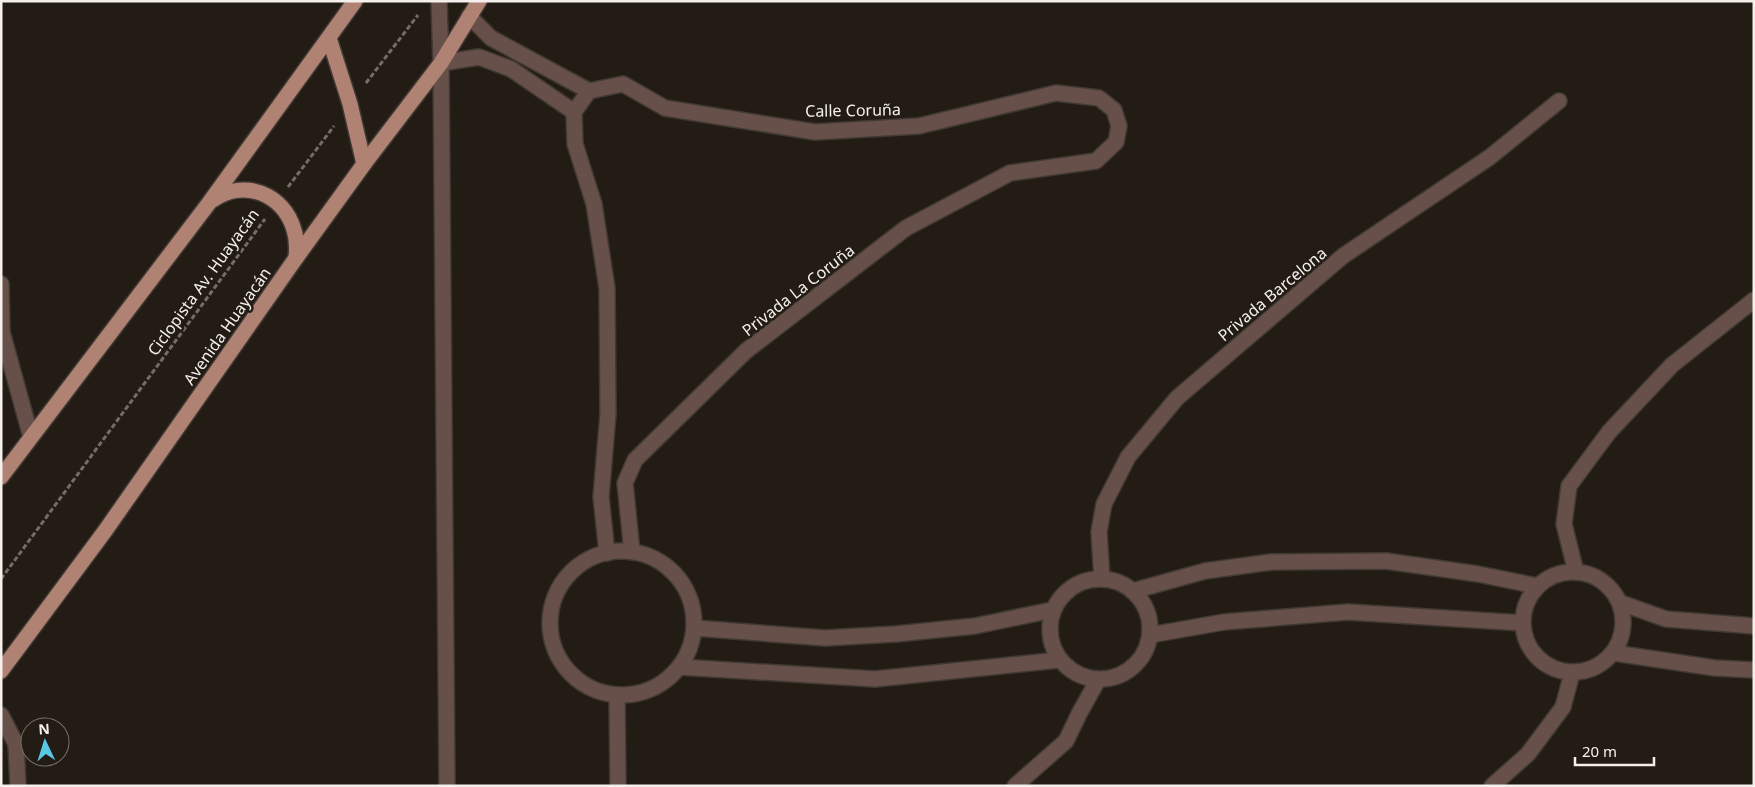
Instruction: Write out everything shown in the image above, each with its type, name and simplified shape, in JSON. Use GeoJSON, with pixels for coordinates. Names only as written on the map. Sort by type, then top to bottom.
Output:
{"type":"FeatureCollection","features":[{"type":"Feature","properties":{"kind":"main road"},"geometry":{"type":"LineString","coordinates":[[1,477],[209,203],[355,1]]}},
{"type":"Feature","properties":{"kind":"main road","name":"Avenida Huayacán"},"geometry":{"type":"LineString","coordinates":[[1,670],[105,531],[364,164],[441,63],[479,1]]}},
{"type":"Feature","properties":{"kind":"main road"},"geometry":{"type":"LineString","coordinates":[[329,38],[350,104],[364,164]]}},
{"type":"Feature","properties":{"kind":"main road"},"geometry":{"type":"LineString","coordinates":[[209,203],[220,195],[247,190],[260,192],[277,201],[290,218],[295,231],[297,244],[296,258]]}},
{"type":"Feature","properties":{"kind":"street"},"geometry":{"type":"LineString","coordinates":[[439,1],[447,786]]}},
{"type":"Feature","properties":{"kind":"street"},"geometry":{"type":"LineString","coordinates":[[469,16],[491,38],[589,91],[574,112],[576,144],[594,204],[607,288],[608,414],[601,497],[606,553]]}},
{"type":"Feature","properties":{"kind":"street"},"geometry":{"type":"LineString","coordinates":[[441,63],[479,57],[510,69],[574,112]]}},
{"type":"Feature","properties":{"kind":"street","name":"Calle Coruña"},"geometry":{"type":"LineString","coordinates":[[589,91],[623,84],[665,108],[815,132],[919,126],[1056,93],[1099,98],[1114,110],[1119,126],[1116,142],[1096,161]]}},
{"type":"Feature","properties":{"kind":"street","name":"Privada Barcelona"},"geometry":{"type":"LineString","coordinates":[[1102,578],[1099,532],[1104,504],[1128,457],[1177,398],[1343,256],[1490,157],[1558,100]]}},
{"type":"Feature","properties":{"kind":"street","name":"Privada La Coruña"},"geometry":{"type":"LineString","coordinates":[[632,552],[625,483],[635,460],[746,351],[906,228],[1010,173],[1096,161]]}},
{"type":"Feature","properties":{"kind":"street"},"geometry":{"type":"LineString","coordinates":[[1,284],[2,332],[31,437]]}},
{"type":"Feature","properties":{"kind":"street"},"geometry":{"type":"LineString","coordinates":[[1576,572],[1564,524],[1569,486],[1610,432],[1672,365],[1754,300]]}},
{"type":"Feature","properties":{"kind":"street"},"geometry":{"type":"LineString","coordinates":[[632,552],[649,557],[665,566],[678,578],[687,593],[693,610],[694,628],[690,649],[679,667],[662,683],[640,693],[617,695],[595,690],[575,679],[560,661],[552,641],[550,618],[555,596],[567,576],[585,562],[606,553],[632,552]]}},
{"type":"Feature","properties":{"kind":"street"},"geometry":{"type":"LineString","coordinates":[[1133,591],[1206,571],[1281,562],[1386,561],[1478,574],[1537,586]]}},
{"type":"Feature","properties":{"kind":"street"},"geometry":{"type":"LineString","coordinates":[[1576,572],[1590,574],[1603,581],[1613,591],[1621,603],[1624,620],[1622,637],[1614,653],[1602,664],[1588,671],[1572,673],[1556,670],[1543,663],[1532,652],[1525,638],[1523,623],[1524,610],[1537,586],[1549,578],[1562,573],[1576,572]]}},
{"type":"Feature","properties":{"kind":"street"},"geometry":{"type":"LineString","coordinates":[[1102,578],[1123,584],[1133,591],[1143,604],[1150,618],[1150,635],[1146,650],[1138,662],[1127,672],[1113,678],[1098,680],[1083,677],[1070,671],[1059,660],[1051,644],[1049,627],[1052,610],[1060,597],[1072,587],[1087,580],[1102,578]]}},
{"type":"Feature","properties":{"kind":"street"},"geometry":{"type":"LineString","coordinates":[[1621,603],[1666,619],[1754,626]]}},
{"type":"Feature","properties":{"kind":"street"},"geometry":{"type":"LineString","coordinates":[[694,628],[826,638],[896,634],[975,626],[1052,610]]}},
{"type":"Feature","properties":{"kind":"street"},"geometry":{"type":"LineString","coordinates":[[1150,635],[1224,622],[1348,612],[1523,623]]}},
{"type":"Feature","properties":{"kind":"street"},"geometry":{"type":"LineString","coordinates":[[1614,653],[1715,668],[1754,670]]}},
{"type":"Feature","properties":{"kind":"street"},"geometry":{"type":"LineString","coordinates":[[679,667],[875,679],[1059,660]]}},
{"type":"Feature","properties":{"kind":"street"},"geometry":{"type":"LineString","coordinates":[[1492,786],[1528,754],[1563,707],[1572,673]]}},
{"type":"Feature","properties":{"kind":"street"},"geometry":{"type":"LineString","coordinates":[[1015,786],[1066,740],[1098,680]]}},
{"type":"Feature","properties":{"kind":"street"},"geometry":{"type":"LineString","coordinates":[[617,695],[618,786]]}},
{"type":"Feature","properties":{"kind":"street"},"geometry":{"type":"LineString","coordinates":[[1,716],[16,744],[18,786]]}},
{"type":"Feature","properties":{"kind":"path","name":"Ciclopista Av. Huayacán"},"geometry":{"type":"LineString","coordinates":[[1,579],[217,286],[277,201],[422,9]]}}]}
